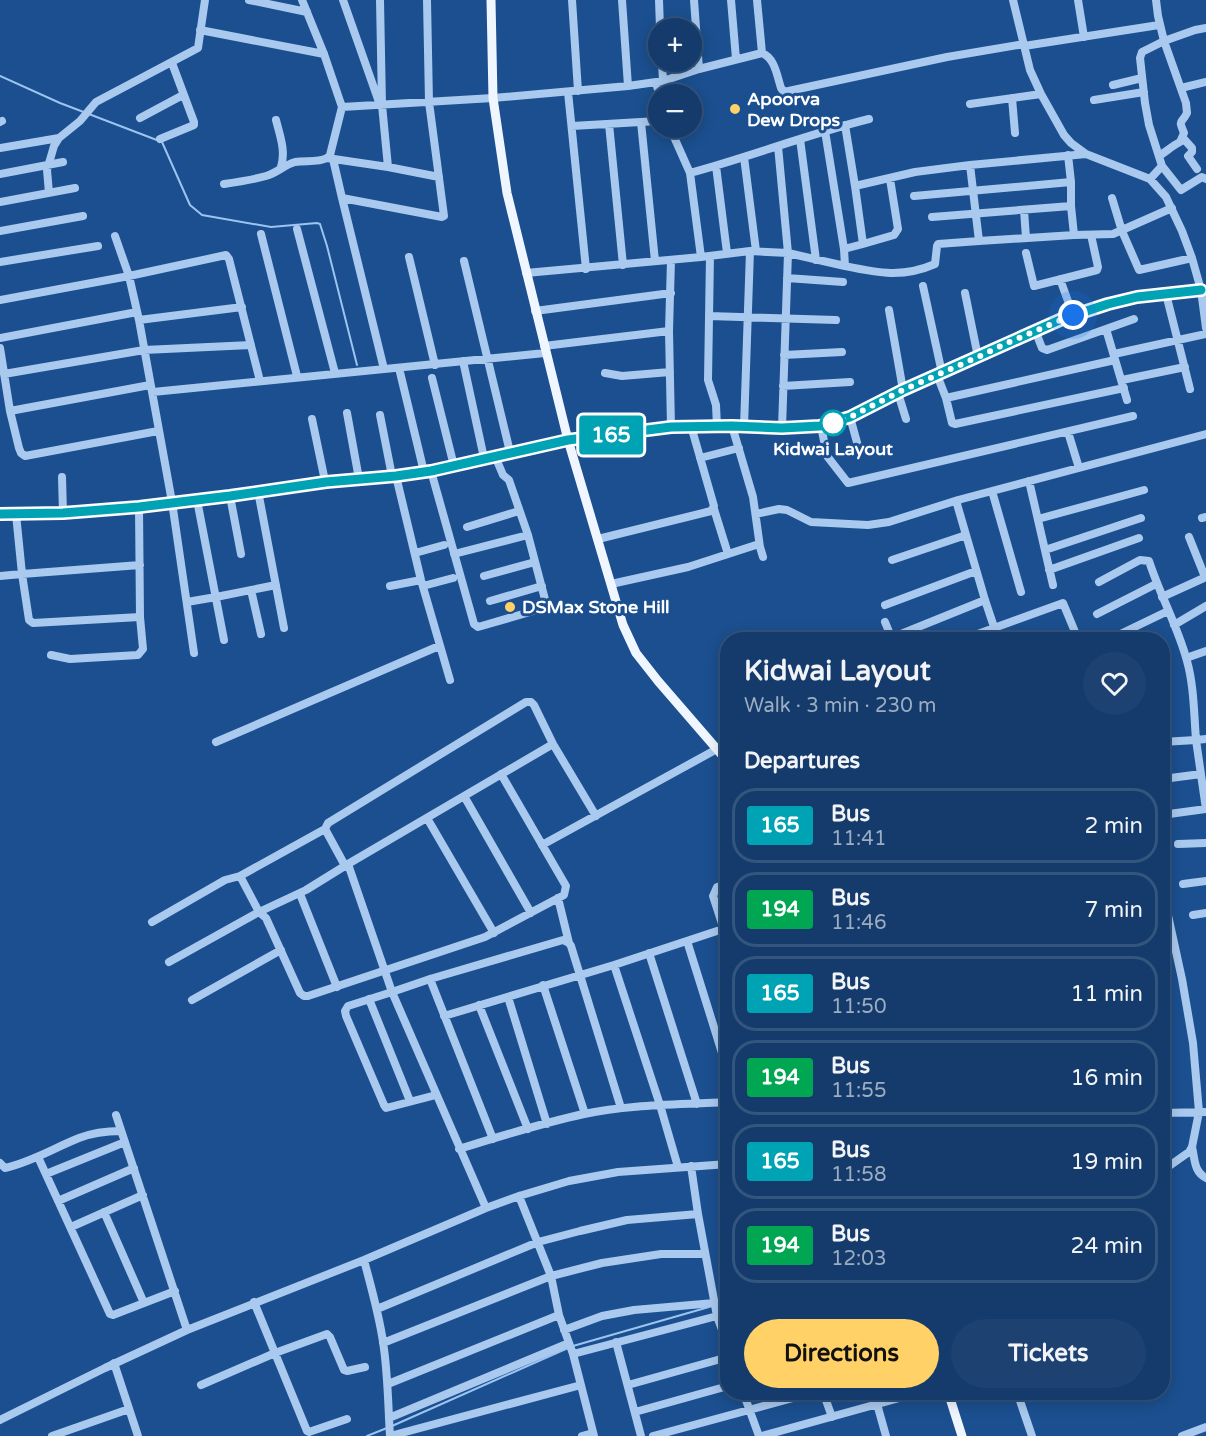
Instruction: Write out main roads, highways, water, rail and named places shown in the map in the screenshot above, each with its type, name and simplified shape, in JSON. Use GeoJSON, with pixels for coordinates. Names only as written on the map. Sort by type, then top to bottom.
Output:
{"type":"FeatureCollection","features":[{"type":"Feature","properties":{"kind":"main road"},"geometry":{"type":"LineString","coordinates":[[491,0],[493,98],[507,193],[568,440],[623,625],[636,653],[720,753]]}},
{"type":"Feature","properties":{"kind":"main road"},"geometry":{"type":"LineString","coordinates":[[951,1400],[962,1436]]}},
{"type":"Feature","properties":{"kind":"waterway"},"geometry":{"type":"LineString","coordinates":[[0,76],[60,103],[162,142],[190,205],[202,215],[271,227],[320,224],[357,365]]}},
{"type":"Feature","properties":{"kind":"waterway"},"geometry":{"type":"LineString","coordinates":[[573,1346],[709,1307]]}},
{"type":"Feature","properties":{"kind":"waterway"},"geometry":{"type":"LineString","coordinates":[[392,1426],[568,1348]]}},
{"type":"Feature","properties":{"kind":"waterway"},"geometry":{"type":"LineString","coordinates":[[367,1436],[387,1428]]}},
{"type":"Feature","properties":{"kind":"place","name":"Apoorva Dew Drops"},"geometry":{"type":"Point","coordinates":[735,109]}},
{"type":"Feature","properties":{"kind":"place","name":"Kidwai Layout"},"geometry":{"type":"Point","coordinates":[833,423]}},
{"type":"Feature","properties":{"kind":"place","name":"DSMax Stone Hill"},"geometry":{"type":"Point","coordinates":[510,607]}}]}
